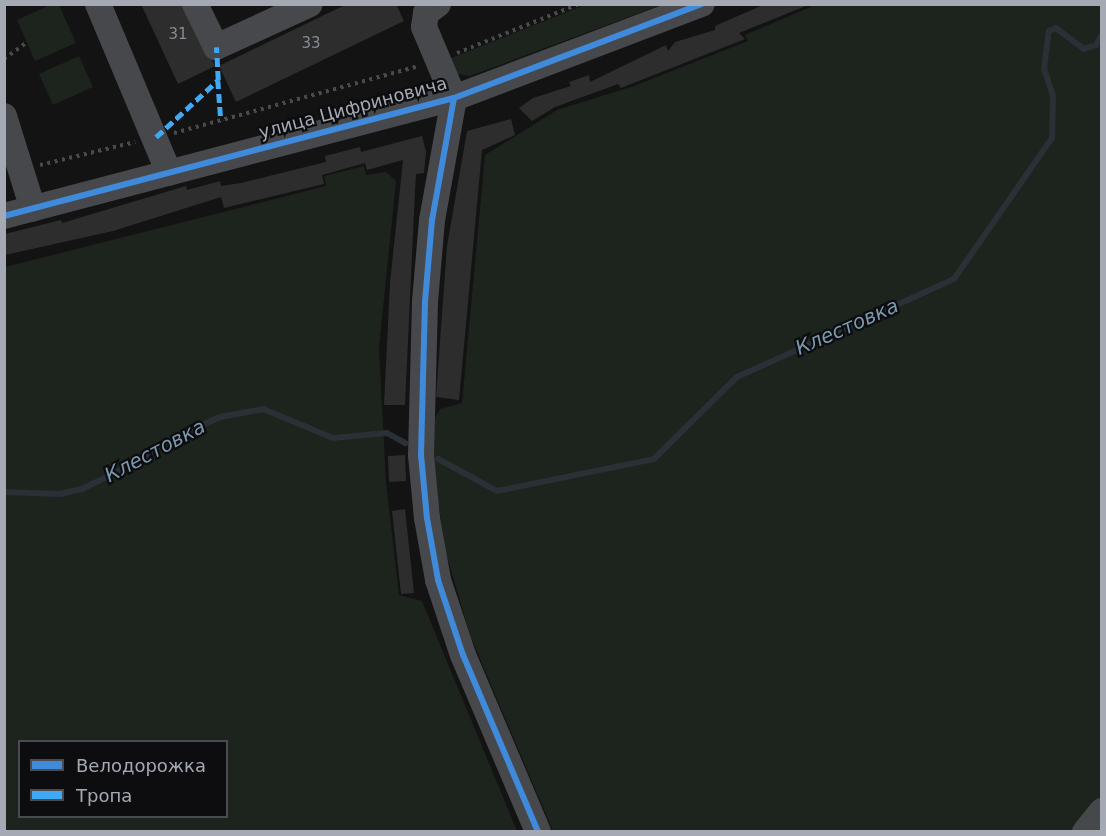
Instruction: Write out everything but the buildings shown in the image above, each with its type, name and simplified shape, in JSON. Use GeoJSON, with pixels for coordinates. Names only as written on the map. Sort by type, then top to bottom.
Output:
{"type":"FeatureCollection","features":[{"type":"Feature","properties":{"kind":"street"},"geometry":{"type":"LineString","coordinates":[[98,4],[169,172]]}},
{"type":"Feature","properties":{"kind":"street"},"geometry":{"type":"LineString","coordinates":[[195,4],[216,47],[310,4]]}},
{"type":"Feature","properties":{"kind":"street"},"geometry":{"type":"LineString","coordinates":[[438,4],[423,20],[454,98],[432,220],[425,302],[421,443],[427,518],[438,580],[463,655],[538,831]]}},
{"type":"Feature","properties":{"kind":"street","name":"улица Цифриновича"},"geometry":{"type":"LineString","coordinates":[[4,216],[454,98],[702,4]]}},
{"type":"Feature","properties":{"kind":"street"},"geometry":{"type":"LineString","coordinates":[[4,116],[33,209]]}},
{"type":"Feature","properties":{"kind":"street"},"geometry":{"type":"LineString","coordinates":[[1085,831],[1101,811]]}},
{"type":"Feature","properties":{"kind":"path"},"geometry":{"type":"LineString","coordinates":[[22,170],[156,137],[439,61],[579,4]]}},
{"type":"Feature","properties":{"kind":"path"},"geometry":{"type":"LineString","coordinates":[[4,59],[27,42]]}},
{"type":"Feature","properties":{"kind":"shaded area"},"geometry":{"type":"Polygon","coordinates":[[[52,4],[59,5],[76,43],[35,61],[17,20],[52,4]]]}},
{"type":"Feature","properties":{"kind":"shaded area"},"geometry":{"type":"Polygon","coordinates":[[[585,5],[661,5],[470,76],[458,74],[446,60],[585,5]]]}},
{"type":"Feature","properties":{"kind":"shaded area"},"geometry":{"type":"Polygon","coordinates":[[[815,5],[1101,5],[1101,831],[553,831],[470,635],[446,553],[435,482],[433,422],[440,409],[462,403],[485,155],[557,110],[634,86],[748,41],[745,35],[815,5]]]}},
{"type":"Feature","properties":{"kind":"shaded area"},"geometry":{"type":"Polygon","coordinates":[[[79,56],[93,87],[53,105],[39,74],[79,56]]]}},
{"type":"Feature","properties":{"kind":"shaded area"},"geometry":{"type":"Polygon","coordinates":[[[364,166],[366,175],[386,172],[396,181],[379,348],[386,482],[399,595],[422,601],[517,831],[5,831],[5,267],[326,186],[324,176],[364,166]]]}},
{"type":"Feature","properties":{"kind":"waterway","name":"Клестовка"},"geometry":{"type":"LineString","coordinates":[[438,459],[497,491],[654,459],[737,377],[954,279],[1052,138],[1053,96],[1044,69],[1049,31],[1056,28],[1084,49],[1096,45],[1102,34]]}},
{"type":"Feature","properties":{"kind":"waterway","name":"Клестовка"},"geometry":{"type":"LineString","coordinates":[[4,492],[60,494],[82,489],[135,463],[159,445],[220,417],[263,409],[333,438],[387,433],[405,443]]}},
{"type":"Feature","properties":{"kind":"marked path"},"geometry":{"type":"LineString","coordinates":[[156,137],[218,80],[216,47]]}},
{"type":"Feature","properties":{"kind":"marked path"},"geometry":{"type":"LineString","coordinates":[[218,80],[221,121]]}},
{"type":"Feature","properties":{"kind":"cycle path"},"geometry":{"type":"LineString","coordinates":[[4,216],[454,98],[702,4]]}},
{"type":"Feature","properties":{"kind":"cycle path"},"geometry":{"type":"LineString","coordinates":[[454,98],[432,220],[425,302],[421,455],[427,518],[438,580],[463,655],[538,832]]}}]}
